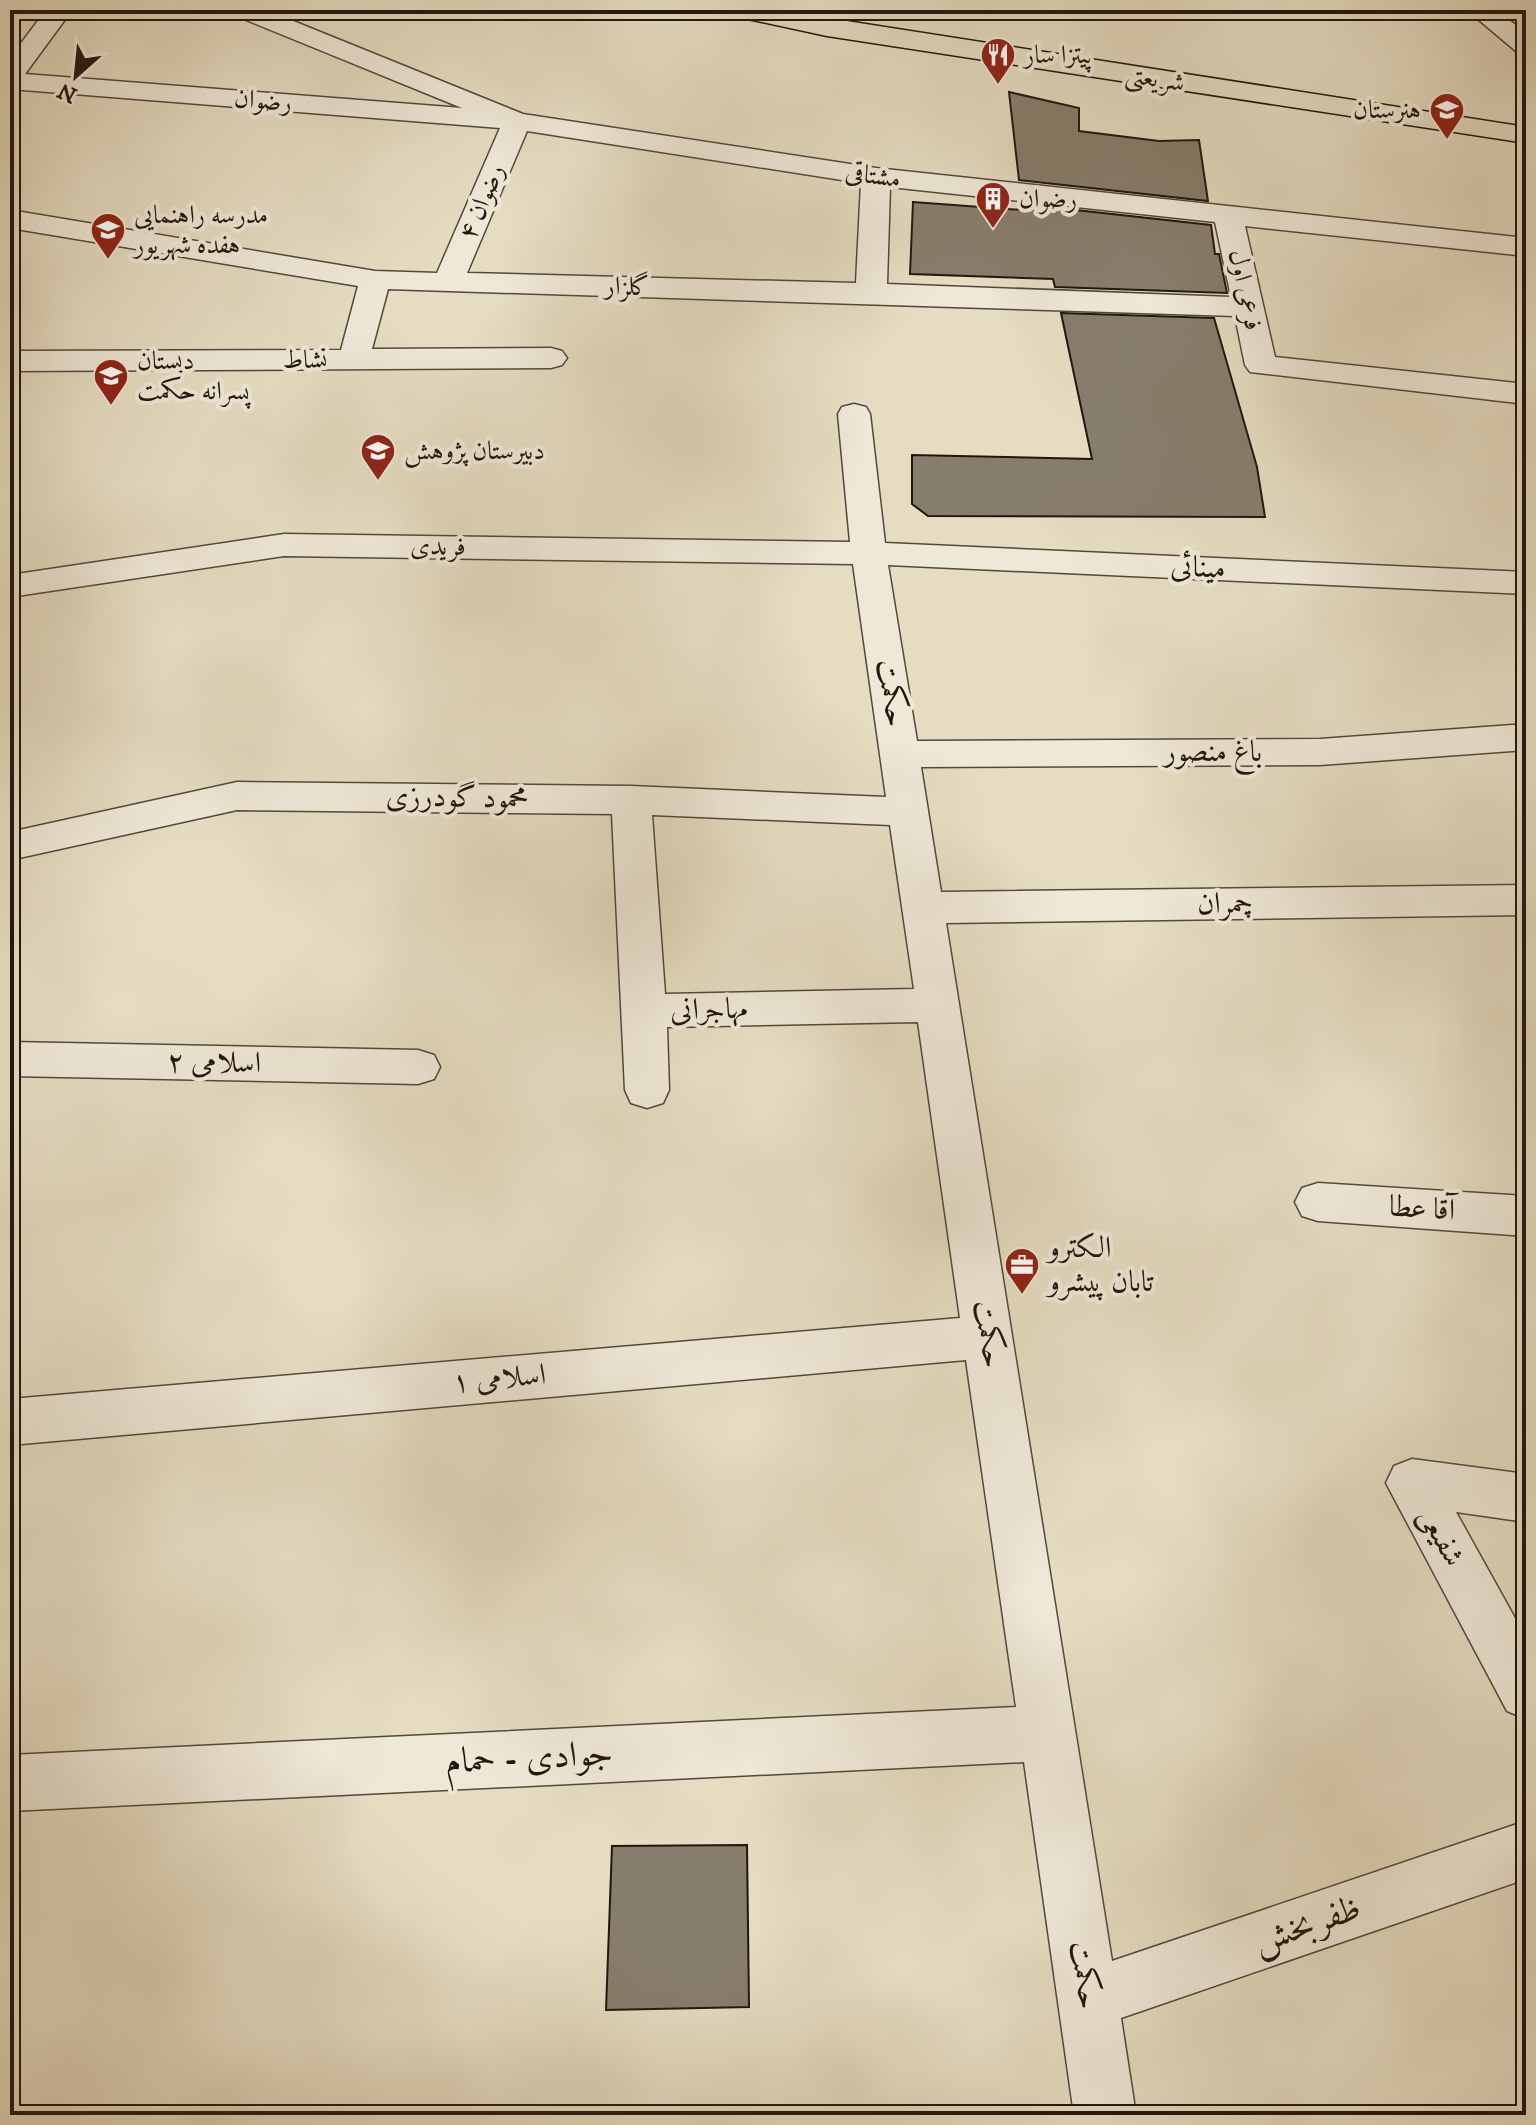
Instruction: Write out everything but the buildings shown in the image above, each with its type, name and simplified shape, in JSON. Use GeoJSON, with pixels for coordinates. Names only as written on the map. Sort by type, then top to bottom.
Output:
{"type":"FeatureCollection","features":[{"type":"Feature","properties":{"kind":"main road","name":"شریعتی"},"geometry":{"type":"LineString","coordinates":[[738,10],[827,28],[1526,135]]}},
{"type":"Feature","properties":{"kind":"main road"},"geometry":{"type":"LineString","coordinates":[[927,17],[1064,38]]}},
{"type":"Feature","properties":{"kind":"street"},"geometry":{"type":"LineString","coordinates":[[10,78],[59,10]]}},
{"type":"Feature","properties":{"kind":"street","name":"مشتاقی"},"geometry":{"type":"LineString","coordinates":[[243,10],[517,121],[876,177],[1526,247]]}},
{"type":"Feature","properties":{"kind":"street"},"geometry":{"type":"LineString","coordinates":[[1480,10],[1526,46]]}},
{"type":"Feature","properties":{"kind":"street","name":"رضوان"},"geometry":{"type":"LineString","coordinates":[[10,78],[517,121]]}},
{"type":"Feature","properties":{"kind":"street","name":"رضوان ۴"},"geometry":{"type":"LineString","coordinates":[[448,282],[517,121]]}},
{"type":"Feature","properties":{"kind":"street"},"geometry":{"type":"LineString","coordinates":[[871,293],[876,177]]}},
{"type":"Feature","properties":{"kind":"street","name":"فرعی اول"},"geometry":{"type":"LineString","coordinates":[[1228,214],[1261,365],[1526,394]]}},
{"type":"Feature","properties":{"kind":"street","name":"گلزار"},"geometry":{"type":"LineString","coordinates":[[10,219],[375,280],[1249,307]]}},
{"type":"Feature","properties":{"kind":"street"},"geometry":{"type":"LineString","coordinates":[[354,359],[375,280]]}},
{"type":"Feature","properties":{"kind":"street","name":"نشاط"},"geometry":{"type":"LineString","coordinates":[[10,361],[551,358]]}},
{"type":"Feature","properties":{"kind":"street","name":"حکمت"},"geometry":{"type":"LineString","coordinates":[[854,414],[869,553],[1105,2115]]}},
{"type":"Feature","properties":{"kind":"street","name":"فریدی"},"geometry":{"type":"LineString","coordinates":[[10,586],[284,545],[869,553]]}},
{"type":"Feature","properties":{"kind":"street","name":"مینائی"},"geometry":{"type":"LineString","coordinates":[[869,553],[1526,583]]}},
{"type":"Feature","properties":{"kind":"street","name":"باغ منصور"},"geometry":{"type":"LineString","coordinates":[[900,754],[1320,752],[1526,737]]}},
{"type":"Feature","properties":{"kind":"street","name":"محمود گودرزی"},"geometry":{"type":"LineString","coordinates":[[10,846],[237,796],[631,800],[909,812]]}},
{"type":"Feature","properties":{"kind":"street","name":"مهاجرانی"},"geometry":{"type":"LineString","coordinates":[[631,800],[645,1011],[938,1005]]}},
{"type":"Feature","properties":{"kind":"street","name":"چمران"},"geometry":{"type":"LineString","coordinates":[[923,908],[1526,900]]}},
{"type":"Feature","properties":{"kind":"street"},"geometry":{"type":"LineString","coordinates":[[645,1011],[647,1090]]}},
{"type":"Feature","properties":{"kind":"street","name":"اسلامی ۲"},"geometry":{"type":"LineString","coordinates":[[10,1059],[418,1067]]}},
{"type":"Feature","properties":{"kind":"street","name":"آقا عطا"},"geometry":{"type":"LineString","coordinates":[[1318,1202],[1526,1216]]}},
{"type":"Feature","properties":{"kind":"street","name":"اسلامی ۱"},"geometry":{"type":"LineString","coordinates":[[10,1422],[988,1337]]}},
{"type":"Feature","properties":{"kind":"street","name":"شفیعی"},"geometry":{"type":"LineString","coordinates":[[1518,1659],[1412,1483],[1526,1498]]}},
{"type":"Feature","properties":{"kind":"street","name":"جوادی - حمام"},"geometry":{"type":"LineString","coordinates":[[10,1783],[1048,1733]]}},
{"type":"Feature","properties":{"kind":"street","name":"ظفربخش"},"geometry":{"type":"LineString","coordinates":[[1088,1999],[1526,1850]]}},
{"type":"Feature","properties":{"kind":"place","name":"پیتزا سار"},"geometry":{"type":"Point","coordinates":[998,86]}},
{"type":"Feature","properties":{"kind":"place","name":"هنرستان"},"geometry":{"type":"Point","coordinates":[1447,141]}},
{"type":"Feature","properties":{"kind":"place","name":"رضوان"},"geometry":{"type":"Point","coordinates":[993,230]}},
{"type":"Feature","properties":{"kind":"place","name":"مدرسه راهنمایی هفده شهریور"},"geometry":{"type":"Point","coordinates":[108,261]}},
{"type":"Feature","properties":{"kind":"place","name":"دبستان پسرانه حکمت"},"geometry":{"type":"Point","coordinates":[111,407]}},
{"type":"Feature","properties":{"kind":"place","name":"دبیرستان پژوهش"},"geometry":{"type":"Point","coordinates":[378,482]}},
{"type":"Feature","properties":{"kind":"place","name":"الکترو تابان پیشرو"},"geometry":{"type":"Point","coordinates":[1022,1296]}}]}
